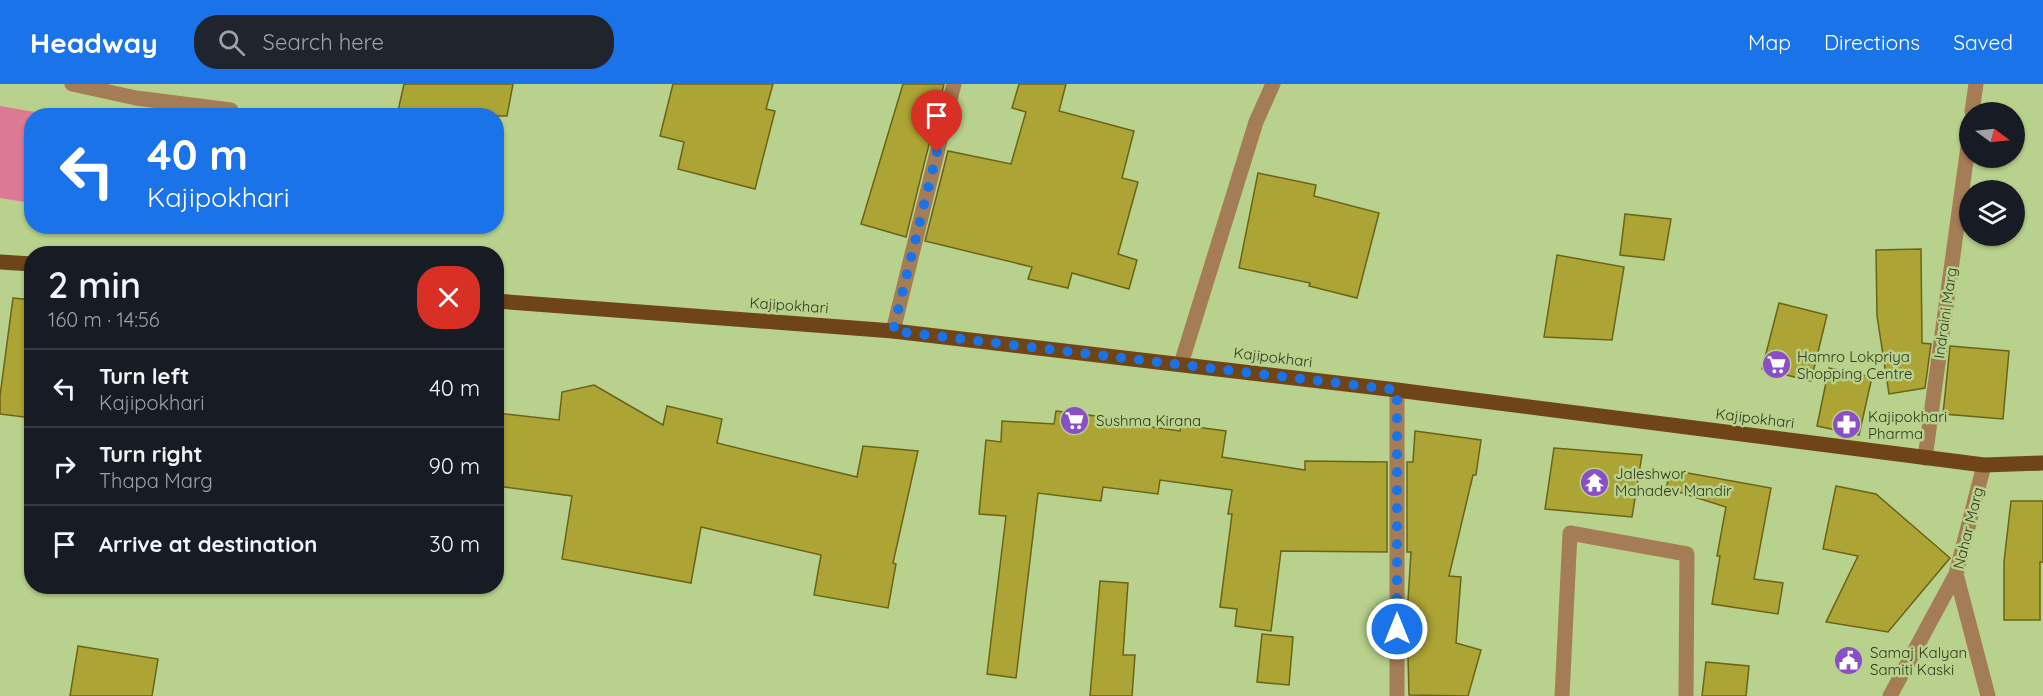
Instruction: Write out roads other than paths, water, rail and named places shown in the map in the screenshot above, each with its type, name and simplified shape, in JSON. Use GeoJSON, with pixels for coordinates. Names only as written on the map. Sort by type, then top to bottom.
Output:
{"type":"FeatureCollection","features":[{"type":"Feature","properties":{"kind":"main road"},"geometry":{"type":"LineString","coordinates":[[0,262],[24,264]]}},
{"type":"Feature","properties":{"kind":"main road","name":"Kajipokhari"},"geometry":{"type":"LineString","coordinates":[[504,301],[893,331],[1397,390],[1984,465],[2043,463]]}},
{"type":"Feature","properties":{"kind":"street"},"geometry":{"type":"LineString","coordinates":[[72,84],[136,98],[215,108]]}},
{"type":"Feature","properties":{"kind":"street"},"geometry":{"type":"LineString","coordinates":[[893,331],[954,84]]}},
{"type":"Feature","properties":{"kind":"street"},"geometry":{"type":"LineString","coordinates":[[1181,364],[1256,122],[1273,84]]}},
{"type":"Feature","properties":{"kind":"street"},"geometry":{"type":"LineString","coordinates":[[1973,102],[1976,84]]}},
{"type":"Feature","properties":{"kind":"street","name":"Indraini Marg"},"geometry":{"type":"LineString","coordinates":[[1925,458],[1965,168]]}},
{"type":"Feature","properties":{"kind":"street"},"geometry":{"type":"LineString","coordinates":[[1397,390],[1397,696]]}},
{"type":"Feature","properties":{"kind":"street","name":"Nahar Marg"},"geometry":{"type":"LineString","coordinates":[[1984,465],[1956,574],[1989,696]]}},
{"type":"Feature","properties":{"kind":"street"},"geometry":{"type":"LineString","coordinates":[[1563,696],[1569,533],[1687,554],[1686,696]]}},
{"type":"Feature","properties":{"kind":"street"},"geometry":{"type":"LineString","coordinates":[[1890,696],[1956,574]]}},
{"type":"Feature","properties":{"kind":"place","name":"Hamro Lokpriya Shopping Centre"},"geometry":{"type":"Point","coordinates":[1776,365]}},
{"type":"Feature","properties":{"kind":"place","name":"Sushma Kirana"},"geometry":{"type":"Point","coordinates":[1075,420]}},
{"type":"Feature","properties":{"kind":"place","name":"Kajipokhari Pharma"},"geometry":{"type":"Point","coordinates":[1847,425]}},
{"type":"Feature","properties":{"kind":"place","name":"Jaleshwor Mahadev Mandir"},"geometry":{"type":"Point","coordinates":[1594,482]}},
{"type":"Feature","properties":{"kind":"place","name":"Samaj Kalyan Samiti Kaski"},"geometry":{"type":"Point","coordinates":[1849,661]}}]}
